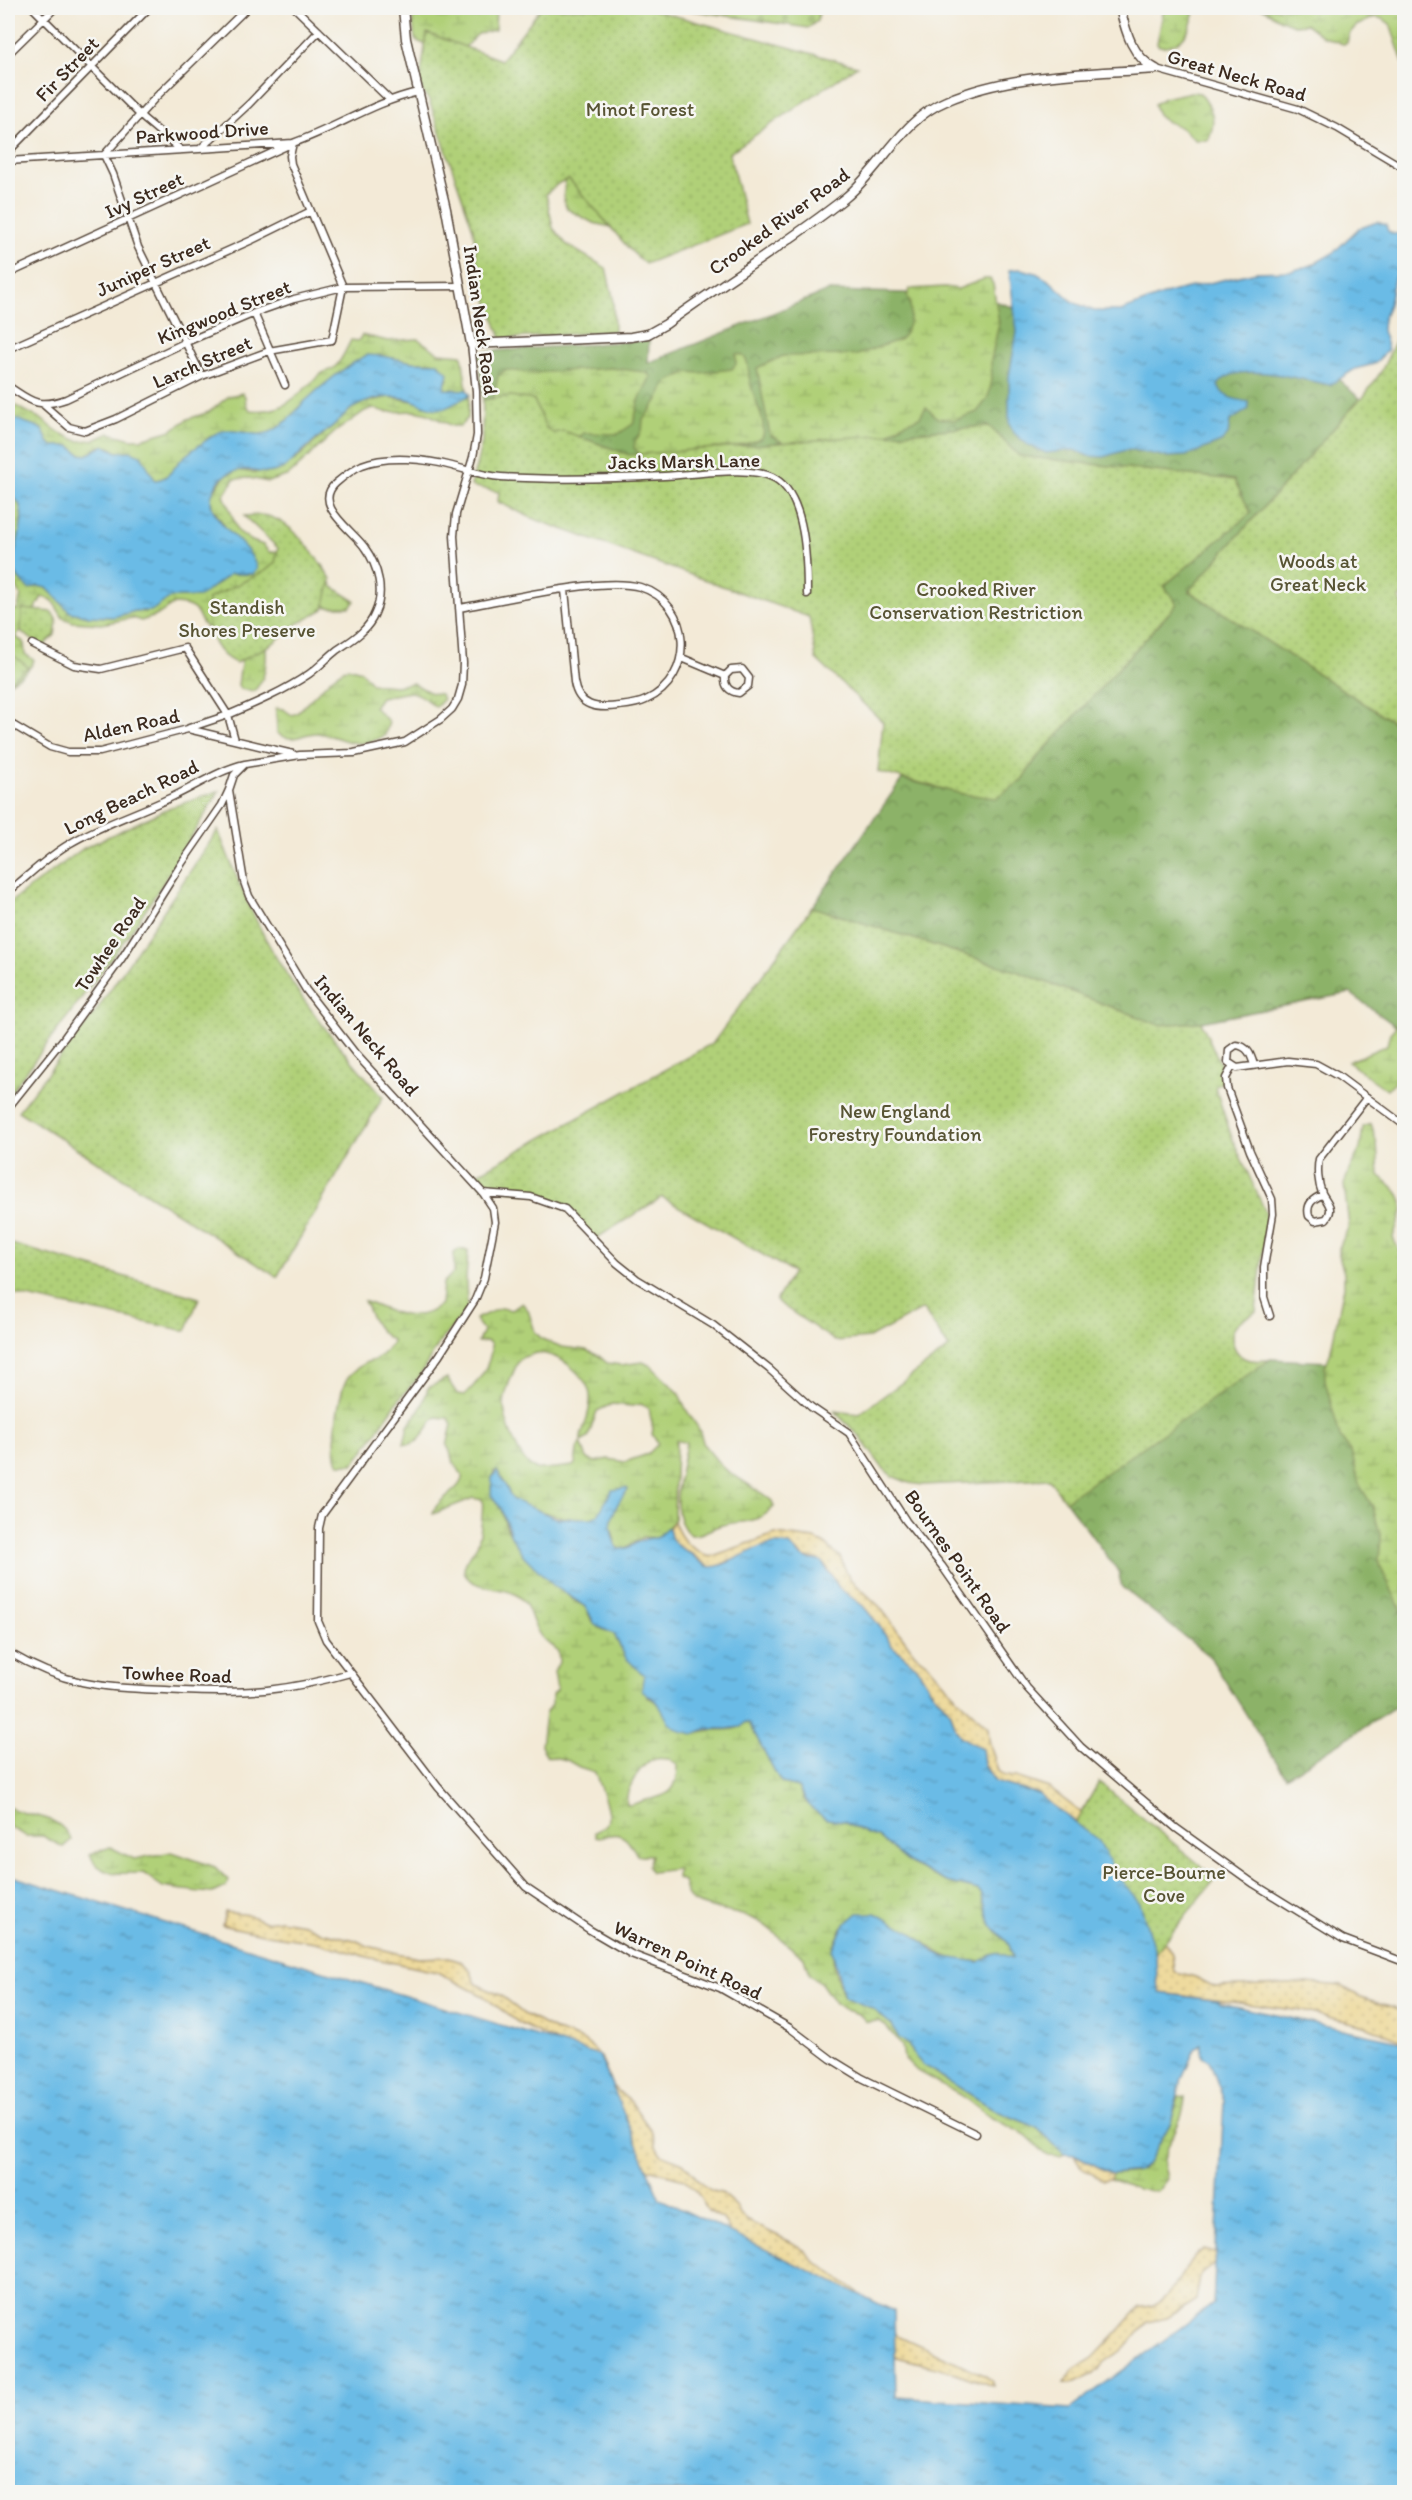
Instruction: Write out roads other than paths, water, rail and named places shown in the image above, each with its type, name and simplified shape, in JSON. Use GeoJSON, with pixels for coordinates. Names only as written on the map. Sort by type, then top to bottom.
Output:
{"type":"FeatureCollection","features":[{"type":"Feature","properties":{"kind":"street"},"geometry":{"type":"LineString","coordinates":[[33,8],[140,114],[181,150]]}},
{"type":"Feature","properties":{"kind":"street"},"geometry":{"type":"LineString","coordinates":[[8,54],[55,8]]}},
{"type":"Feature","properties":{"kind":"street","name":"Fir Street"},"geometry":{"type":"LineString","coordinates":[[8,152],[149,8]]}},
{"type":"Feature","properties":{"kind":"street"},"geometry":{"type":"LineString","coordinates":[[202,376],[184,343],[127,221],[113,174],[104,155],[140,114],[247,8]]}},
{"type":"Feature","properties":{"kind":"street"},"geometry":{"type":"LineString","coordinates":[[295,8],[390,100]]}},
{"type":"Feature","properties":{"kind":"street","name":"Indian Neck Road"},"geometry":{"type":"LineString","coordinates":[[245,764],[301,755],[354,753],[405,742],[452,709],[463,677],[454,567],[454,531],[475,449],[477,428],[475,378],[445,201],[406,39],[403,8]]}},
{"type":"Feature","properties":{"kind":"street","name":"Great Neck Road"},"geometry":{"type":"LineString","coordinates":[[1120,8],[1134,50],[1146,63],[1156,69],[1292,106],[1337,128],[1404,168]]}},
{"type":"Feature","properties":{"kind":"street"},"geometry":{"type":"LineString","coordinates":[[200,149],[249,104],[319,31]]}},
{"type":"Feature","properties":{"kind":"street","name":"Crooked River Road"},"geometry":{"type":"LineString","coordinates":[[471,344],[625,338],[651,332],[845,198],[910,127],[936,105],[954,97],[1004,83],[1156,69]]}},
{"type":"Feature","properties":{"kind":"street","name":"Parkwood Drive"},"geometry":{"type":"LineString","coordinates":[[8,161],[293,143],[324,132],[390,100],[418,92]]}},
{"type":"Feature","properties":{"kind":"street"},"geometry":{"type":"LineString","coordinates":[[293,143],[291,164],[343,287]]}},
{"type":"Feature","properties":{"kind":"street","name":"Ivy Street"},"geometry":{"type":"LineString","coordinates":[[8,274],[293,143]]}},
{"type":"Feature","properties":{"kind":"street","name":"Juniper Street"},"geometry":{"type":"LineString","coordinates":[[8,349],[311,211]]}},
{"type":"Feature","properties":{"kind":"street","name":"Kingwood Street"},"geometry":{"type":"LineString","coordinates":[[44,405],[66,399],[184,343],[288,301],[343,287],[461,286]]}},
{"type":"Feature","properties":{"kind":"street","name":"Larch Street"},"geometry":{"type":"LineString","coordinates":[[8,386],[34,403],[44,405],[69,427],[85,431],[116,419],[202,376],[269,351],[332,340],[343,287]]}},
{"type":"Feature","properties":{"kind":"street"},"geometry":{"type":"LineString","coordinates":[[254,313],[285,385]]}},
{"type":"Feature","properties":{"kind":"street","name":"Jacks Marsh Lane"},"geometry":{"type":"LineString","coordinates":[[228,715],[277,693],[311,672],[362,632],[375,614],[379,587],[373,563],[361,543],[336,517],[327,496],[333,486],[364,464],[384,461],[416,461],[500,477],[570,479],[744,472],[766,474],[785,487],[795,503],[806,556],[807,594]]}},
{"type":"Feature","properties":{"kind":"street"},"geometry":{"type":"LineString","coordinates":[[459,608],[565,590],[628,585],[652,592],[664,602],[679,622],[682,637],[682,658],[665,686],[645,701],[603,707],[595,707],[583,702],[575,690],[565,590]]}},
{"type":"Feature","properties":{"kind":"street"},"geometry":{"type":"LineString","coordinates":[[32,644],[77,666],[101,669],[185,648],[228,715],[235,740]]}},
{"type":"Feature","properties":{"kind":"street"},"geometry":{"type":"LineString","coordinates":[[682,658],[725,676]]}},
{"type":"Feature","properties":{"kind":"street"},"geometry":{"type":"LineString","coordinates":[[742,669],[748,674],[748,686],[739,693],[731,691],[725,685],[725,676],[731,670],[742,669]]}},
{"type":"Feature","properties":{"kind":"street"},"geometry":{"type":"LineString","coordinates":[[188,729],[228,715]]}},
{"type":"Feature","properties":{"kind":"street","name":"Alden Road"},"geometry":{"type":"LineString","coordinates":[[8,722],[56,750],[85,753],[106,751],[188,729],[301,755]]}},
{"type":"Feature","properties":{"kind":"street"},"geometry":{"type":"LineString","coordinates":[[229,790],[234,775],[245,764]]}},
{"type":"Feature","properties":{"kind":"street","name":"Long Beach Road"},"geometry":{"type":"LineString","coordinates":[[8,892],[56,852],[80,838],[126,815],[172,797],[228,768],[245,764]]}},
{"type":"Feature","properties":{"kind":"street","name":"Indian Neck Road"},"geometry":{"type":"LineString","coordinates":[[229,790],[243,882],[249,896],[306,990],[355,1053],[483,1193],[493,1208],[495,1219],[480,1290],[447,1344],[367,1450],[321,1518],[319,1624],[329,1644],[403,1739]]}},
{"type":"Feature","properties":{"kind":"street","name":"Towhee Road"},"geometry":{"type":"LineString","coordinates":[[8,1108],[64,1038],[122,958],[222,805],[229,790]]}},
{"type":"Feature","properties":{"kind":"street"},"geometry":{"type":"LineString","coordinates":[[1232,1067],[1227,1056],[1231,1047],[1236,1045],[1248,1051],[1254,1065]]}},
{"type":"Feature","properties":{"kind":"street"},"geometry":{"type":"LineString","coordinates":[[1232,1067],[1292,1060],[1316,1064],[1367,1097],[1404,1125]]}},
{"type":"Feature","properties":{"kind":"street"},"geometry":{"type":"LineString","coordinates":[[1232,1067],[1226,1078],[1227,1088],[1250,1151],[1272,1199],[1273,1214],[1264,1267],[1264,1297],[1270,1316]]}},
{"type":"Feature","properties":{"kind":"street"},"geometry":{"type":"LineString","coordinates":[[1322,1195],[1314,1199],[1308,1208],[1309,1216],[1315,1221],[1323,1221],[1330,1211],[1330,1204],[1321,1187],[1319,1159],[1367,1097]]}},
{"type":"Feature","properties":{"kind":"street","name":"Bournes Point Road"},"geometry":{"type":"LineString","coordinates":[[483,1193],[531,1197],[565,1209],[617,1263],[637,1279],[712,1325],[769,1369],[810,1407],[849,1433],[906,1521],[942,1566],[1027,1688],[1081,1747],[1176,1828],[1254,1884],[1343,1939],[1404,1962]]}},
{"type":"Feature","properties":{"kind":"street","name":"Towhee Road"},"geometry":{"type":"LineString","coordinates":[[8,1652],[36,1667],[77,1682],[133,1690],[252,1692],[306,1685],[350,1672]]}},
{"type":"Feature","properties":{"kind":"street","name":"Warren Point Road"},"geometry":{"type":"LineString","coordinates":[[403,1739],[438,1787],[514,1874],[539,1896],[631,1954],[720,1988],[790,2028],[851,2072],[976,2134]]}},
{"type":"Feature","properties":{"kind":"water"},"geometry":{"type":"Polygon","coordinates":[[[1377,222],[1386,225],[1388,231],[1393,234],[1404,233],[1404,263],[1394,279],[1389,304],[1383,319],[1382,330],[1388,350],[1374,364],[1355,369],[1330,385],[1288,376],[1253,372],[1238,373],[1226,378],[1218,386],[1224,394],[1231,398],[1248,402],[1249,409],[1230,421],[1228,435],[1221,442],[1186,456],[1167,457],[1129,449],[1104,457],[1088,456],[1075,450],[1046,453],[1028,445],[1014,433],[1009,423],[1009,376],[1017,332],[1009,270],[1021,269],[1036,273],[1050,281],[1073,302],[1094,311],[1121,311],[1171,292],[1256,272],[1291,271],[1312,265],[1333,253],[1358,229],[1377,222]]]}},
{"type":"Feature","properties":{"kind":"water"},"geometry":{"type":"Polygon","coordinates":[[[367,355],[413,362],[438,363],[448,373],[444,389],[467,390],[470,395],[441,409],[398,397],[366,402],[351,409],[285,467],[264,473],[242,470],[230,473],[220,480],[211,498],[213,510],[254,560],[257,569],[253,574],[230,574],[199,597],[171,597],[151,611],[135,611],[114,617],[89,616],[70,612],[47,588],[38,586],[29,589],[19,579],[12,567],[22,516],[16,499],[8,494],[8,418],[38,427],[53,446],[70,446],[80,454],[87,455],[104,445],[117,452],[130,451],[141,455],[155,480],[169,474],[190,451],[219,432],[263,434],[270,432],[284,423],[326,383],[367,355]]]}},
{"type":"Feature","properties":{"kind":"water"},"geometry":{"type":"Polygon","coordinates":[[[497,1470],[513,1500],[556,1518],[591,1518],[598,1515],[612,1490],[626,1488],[628,1490],[612,1518],[612,1533],[618,1549],[628,1548],[644,1539],[657,1538],[666,1528],[669,1528],[675,1543],[707,1566],[721,1565],[758,1548],[776,1544],[791,1546],[800,1556],[822,1562],[839,1588],[863,1606],[892,1646],[917,1667],[930,1689],[950,1711],[956,1730],[961,1737],[982,1749],[984,1765],[995,1782],[1038,1794],[1099,1841],[1116,1874],[1140,1903],[1156,1956],[1157,1982],[1160,1993],[1219,2001],[1219,2003],[1404,2042],[1404,2492],[8,2492],[8,1875],[599,2055],[660,2199],[894,2311],[896,2397],[1070,2409],[1213,2304],[1224,2101],[1209,2060],[1203,2056],[1201,2044],[1195,2049],[1182,2078],[1171,2122],[1149,2162],[1138,2171],[1112,2174],[1076,2155],[1064,2154],[1036,2127],[997,2111],[923,2065],[912,2053],[908,2044],[899,2038],[892,2025],[871,2008],[844,1997],[832,1950],[845,1924],[858,1913],[875,1913],[912,1932],[933,1951],[945,1957],[979,1962],[999,1953],[1013,1958],[1009,1944],[991,1925],[981,1893],[978,1890],[946,1882],[907,1861],[878,1837],[867,1834],[844,1821],[826,1819],[810,1807],[798,1787],[782,1783],[749,1723],[745,1722],[741,1727],[727,1729],[706,1729],[694,1734],[680,1731],[669,1723],[658,1703],[642,1690],[644,1675],[626,1658],[614,1634],[595,1625],[586,1607],[554,1586],[524,1556],[512,1538],[501,1509],[491,1494],[492,1478],[497,1470]]]}},
{"type":"Feature","properties":{"kind":"park label","name":"Minot Forest"},"geometry":{"type":"Point","coordinates":[640,109]}},
{"type":"Feature","properties":{"kind":"park label","name":"Woods at Great Neck"},"geometry":{"type":"Point","coordinates":[1318,572]}},
{"type":"Feature","properties":{"kind":"park label","name":"Crooked River Conservation Restriction"},"geometry":{"type":"Point","coordinates":[976,600]}},
{"type":"Feature","properties":{"kind":"park label","name":"Standish Shores Preserve"},"geometry":{"type":"Point","coordinates":[247,618]}},
{"type":"Feature","properties":{"kind":"park label","name":"New England Forestry Foundation"},"geometry":{"type":"Point","coordinates":[895,1122]}},
{"type":"Feature","properties":{"kind":"park label","name":"Pierce-Bourne Cove"},"geometry":{"type":"Point","coordinates":[1164,1884]}}]}
